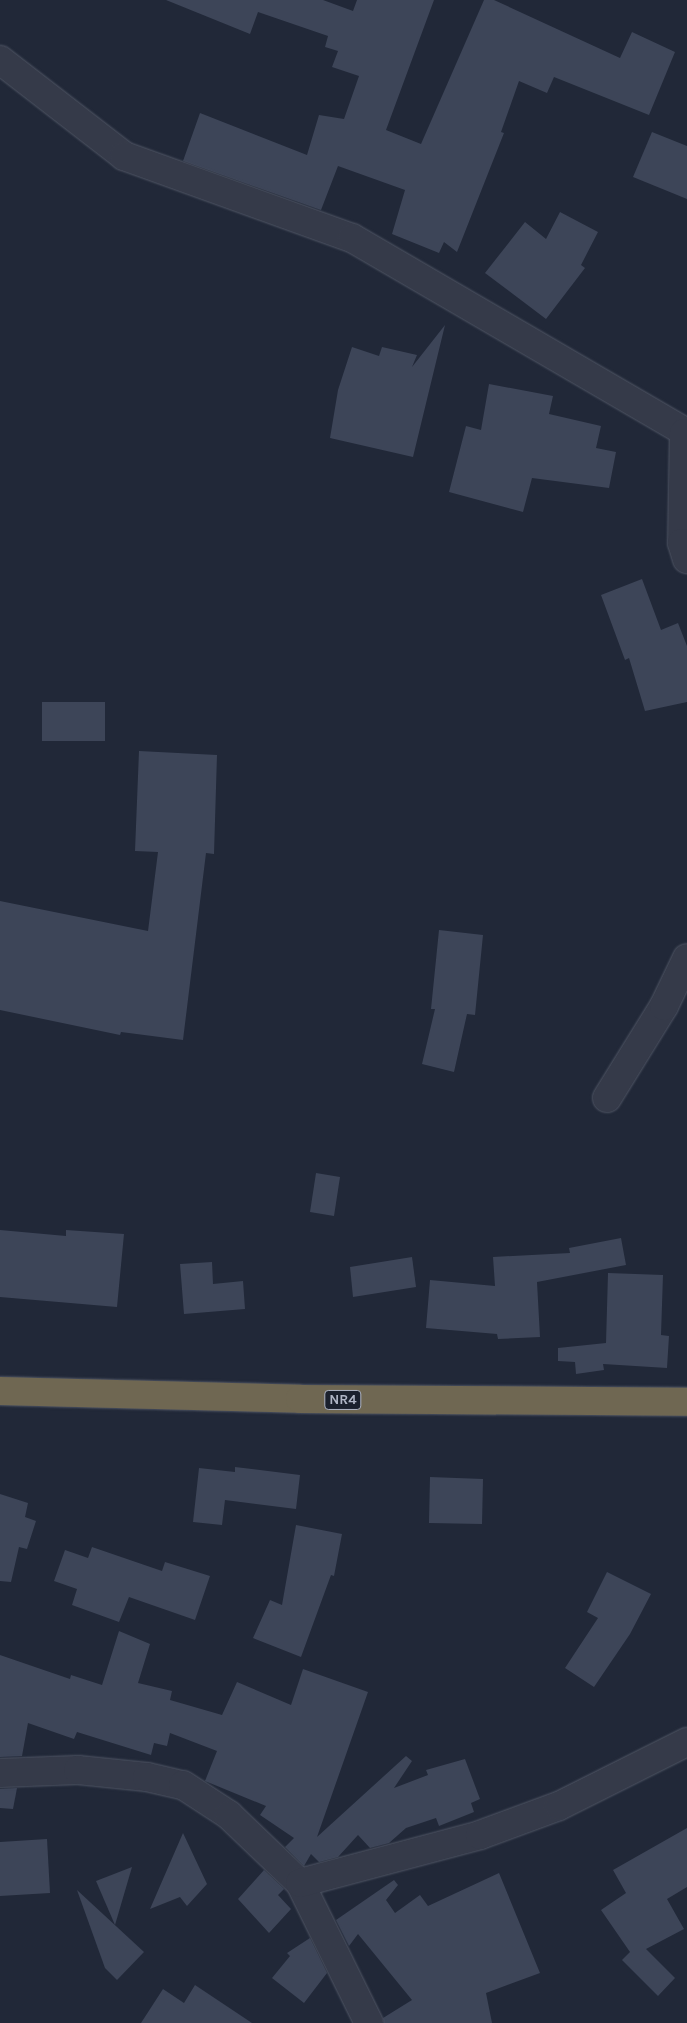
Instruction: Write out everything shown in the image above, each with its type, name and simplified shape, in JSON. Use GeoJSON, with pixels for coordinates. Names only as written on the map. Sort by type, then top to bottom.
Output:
{"type":"FeatureCollection","features":[{"type":"Feature","properties":{"kind":"highway","name":"NR4"},"geometry":{"type":"LineString","coordinates":[[0,1391],[300,1399],[687,1402]]}},
{"type":"Feature","properties":{"kind":"street"},"geometry":{"type":"LineString","coordinates":[[0,60],[124,156],[352,238],[685,433],[682,543],[687,559]]}},
{"type":"Feature","properties":{"kind":"street"},"geometry":{"type":"LineString","coordinates":[[607,1098],[664,1006],[687,958]]}},
{"type":"Feature","properties":{"kind":"street"},"geometry":{"type":"LineString","coordinates":[[300,1883],[498,1828],[559,1806],[687,1742]]}},
{"type":"Feature","properties":{"kind":"street"},"geometry":{"type":"LineString","coordinates":[[0,1773],[78,1770],[183,1785],[229,1815],[300,1883],[369,2023]]}},
{"type":"Feature","properties":{"kind":"building"},"geometry":{"type":"Polygon","coordinates":[[[166,0],[323,0],[353,11],[357,0],[434,0],[386,130],[421,144],[484,0],[494,0],[620,58],[632,32],[675,52],[649,115],[554,77],[547,93],[519,81],[501,132],[504,133],[457,252],[444,242],[439,253],[392,234],[405,190],[338,166],[321,210],[183,161],[200,113],[307,155],[319,115],[344,119],[359,76],[332,67],[338,51],[325,47],[328,36],[258,12],[250,34],[166,0]]]}},
{"type":"Feature","properties":{"kind":"building"},"geometry":{"type":"Polygon","coordinates":[[[652,132],[687,146],[687,199],[633,177],[652,132]]]}},
{"type":"Feature","properties":{"kind":"building"},"geometry":{"type":"Polygon","coordinates":[[[560,212],[598,232],[581,265],[585,268],[546,319],[485,273],[525,222],[546,239],[560,212]]]}},
{"type":"Feature","properties":{"kind":"building"},"geometry":{"type":"Polygon","coordinates":[[[445,325],[413,457],[330,438],[338,390],[352,347],[379,356],[382,347],[417,355],[412,367],[445,325]]]}},
{"type":"Feature","properties":{"kind":"building"},"geometry":{"type":"Polygon","coordinates":[[[489,384],[553,396],[549,414],[601,426],[596,448],[616,452],[609,488],[532,478],[523,512],[449,492],[466,426],[481,430],[489,384]]]}},
{"type":"Feature","properties":{"kind":"building"},"geometry":{"type":"Polygon","coordinates":[[[642,579],[661,630],[678,623],[687,646],[687,702],[645,711],[629,658],[625,660],[601,595],[642,579]]]}},
{"type":"Feature","properties":{"kind":"building"},"geometry":{"type":"Polygon","coordinates":[[[42,702],[105,702],[105,741],[42,741],[42,702]]]}},
{"type":"Feature","properties":{"kind":"building"},"geometry":{"type":"Polygon","coordinates":[[[139,751],[217,755],[214,854],[206,853],[183,1040],[121,1032],[120,1035],[0,1010],[0,901],[148,931],[158,852],[135,851],[139,751]]]}},
{"type":"Feature","properties":{"kind":"building"},"geometry":{"type":"Polygon","coordinates":[[[439,930],[483,935],[475,1015],[467,1014],[454,1072],[422,1064],[435,1009],[431,1009],[439,930]]]}},
{"type":"Feature","properties":{"kind":"building"},"geometry":{"type":"Polygon","coordinates":[[[316,1173],[340,1177],[334,1216],[310,1212],[316,1173]]]}},
{"type":"Feature","properties":{"kind":"building"},"geometry":{"type":"Polygon","coordinates":[[[0,1230],[66,1236],[66,1230],[124,1234],[117,1307],[0,1297],[0,1230]]]}},
{"type":"Feature","properties":{"kind":"building"},"geometry":{"type":"Polygon","coordinates":[[[621,1238],[626,1265],[537,1282],[540,1337],[498,1339],[497,1334],[426,1328],[430,1280],[495,1286],[493,1257],[570,1253],[569,1248],[621,1238]]]}},
{"type":"Feature","properties":{"kind":"building"},"geometry":{"type":"Polygon","coordinates":[[[412,1257],[416,1287],[353,1297],[350,1267],[412,1257]]]}},
{"type":"Feature","properties":{"kind":"building"},"geometry":{"type":"Polygon","coordinates":[[[212,1262],[213,1284],[243,1281],[245,1309],[184,1314],[180,1264],[212,1262]]]}},
{"type":"Feature","properties":{"kind":"building"},"geometry":{"type":"Polygon","coordinates":[[[608,1273],[663,1275],[661,1335],[669,1336],[667,1368],[603,1364],[604,1370],[576,1374],[575,1362],[558,1361],[558,1348],[606,1343],[608,1273]]]}},
{"type":"Feature","properties":{"kind":"building"},"geometry":{"type":"Polygon","coordinates":[[[235,1467],[300,1475],[296,1509],[225,1500],[222,1525],[193,1522],[199,1468],[235,1472],[235,1467]]]}},
{"type":"Feature","properties":{"kind":"building"},"geometry":{"type":"Polygon","coordinates":[[[430,1477],[483,1479],[482,1524],[429,1523],[430,1477]]]}},
{"type":"Feature","properties":{"kind":"building"},"geometry":{"type":"Polygon","coordinates":[[[0,1494],[28,1503],[25,1517],[36,1521],[27,1549],[19,1547],[11,1582],[0,1581],[0,1494]]]}},
{"type":"Feature","properties":{"kind":"building"},"geometry":{"type":"Polygon","coordinates":[[[296,1525],[342,1534],[334,1576],[331,1575],[301,1657],[253,1638],[270,1600],[282,1605],[296,1525]]]}},
{"type":"Feature","properties":{"kind":"building"},"geometry":{"type":"Polygon","coordinates":[[[92,1547],[162,1571],[165,1562],[210,1576],[195,1620],[129,1597],[119,1622],[72,1605],[77,1589],[54,1581],[65,1550],[88,1558],[92,1547]]]}},
{"type":"Feature","properties":{"kind":"building"},"geometry":{"type":"Polygon","coordinates":[[[607,1572],[651,1594],[630,1634],[594,1687],[565,1668],[598,1618],[587,1612],[607,1572]]]}},
{"type":"Feature","properties":{"kind":"building"},"geometry":{"type":"Polygon","coordinates":[[[119,1631],[150,1644],[138,1683],[172,1691],[170,1700],[222,1715],[237,1682],[291,1705],[303,1669],[368,1692],[317,1837],[406,1756],[412,1761],[394,1788],[428,1775],[426,1770],[465,1759],[480,1799],[471,1803],[474,1812],[439,1826],[436,1818],[406,1828],[389,1843],[370,1848],[358,1835],[338,1857],[319,1862],[311,1854],[304,1866],[285,1847],[294,1838],[260,1815],[266,1806],[205,1781],[217,1751],[170,1733],[167,1746],[154,1743],[151,1755],[77,1732],[74,1739],[28,1723],[22,1756],[0,1757],[0,1655],[70,1679],[71,1675],[102,1685],[119,1631]]]}},
{"type":"Feature","properties":{"kind":"building"},"geometry":{"type":"Polygon","coordinates":[[[17,1788],[13,1809],[0,1808],[0,1789],[17,1788]]]}},
{"type":"Feature","properties":{"kind":"building"},"geometry":{"type":"Polygon","coordinates":[[[687,1828],[687,1887],[667,1899],[684,1929],[646,1949],[675,1978],[658,1996],[622,1960],[630,1952],[601,1910],[626,1893],[613,1870],[687,1828]]]}},
{"type":"Feature","properties":{"kind":"building"},"geometry":{"type":"Polygon","coordinates":[[[183,1833],[207,1884],[187,1906],[180,1897],[150,1909],[183,1833]]]}},
{"type":"Feature","properties":{"kind":"building"},"geometry":{"type":"Polygon","coordinates":[[[47,1839],[50,1893],[0,1896],[0,1842],[47,1839]]]}},
{"type":"Feature","properties":{"kind":"building"},"geometry":{"type":"Polygon","coordinates":[[[132,1867],[115,1925],[96,1881],[132,1867]]]}},
{"type":"Feature","properties":{"kind":"building"},"geometry":{"type":"Polygon","coordinates":[[[264,1870],[284,1889],[278,1895],[291,1909],[269,1933],[238,1899],[264,1870]]]}},
{"type":"Feature","properties":{"kind":"building"},"geometry":{"type":"Polygon","coordinates":[[[499,1873],[540,1973],[486,1993],[492,2023],[384,2023],[383,2018],[412,2000],[358,1934],[349,1946],[336,1920],[394,1880],[398,1885],[386,1900],[395,1913],[420,1895],[428,1906],[499,1873]]]}},
{"type":"Feature","properties":{"kind":"building"},"geometry":{"type":"Polygon","coordinates":[[[77,1890],[144,1952],[117,1980],[105,1968],[77,1890]]]}},
{"type":"Feature","properties":{"kind":"building"},"geometry":{"type":"Polygon","coordinates":[[[310,1938],[327,1973],[304,2003],[272,1978],[290,1956],[287,1953],[310,1938]]]}},
{"type":"Feature","properties":{"kind":"building"},"geometry":{"type":"Polygon","coordinates":[[[195,1985],[252,2023],[141,2023],[163,1989],[184,2003],[195,1985]]]}}]}
